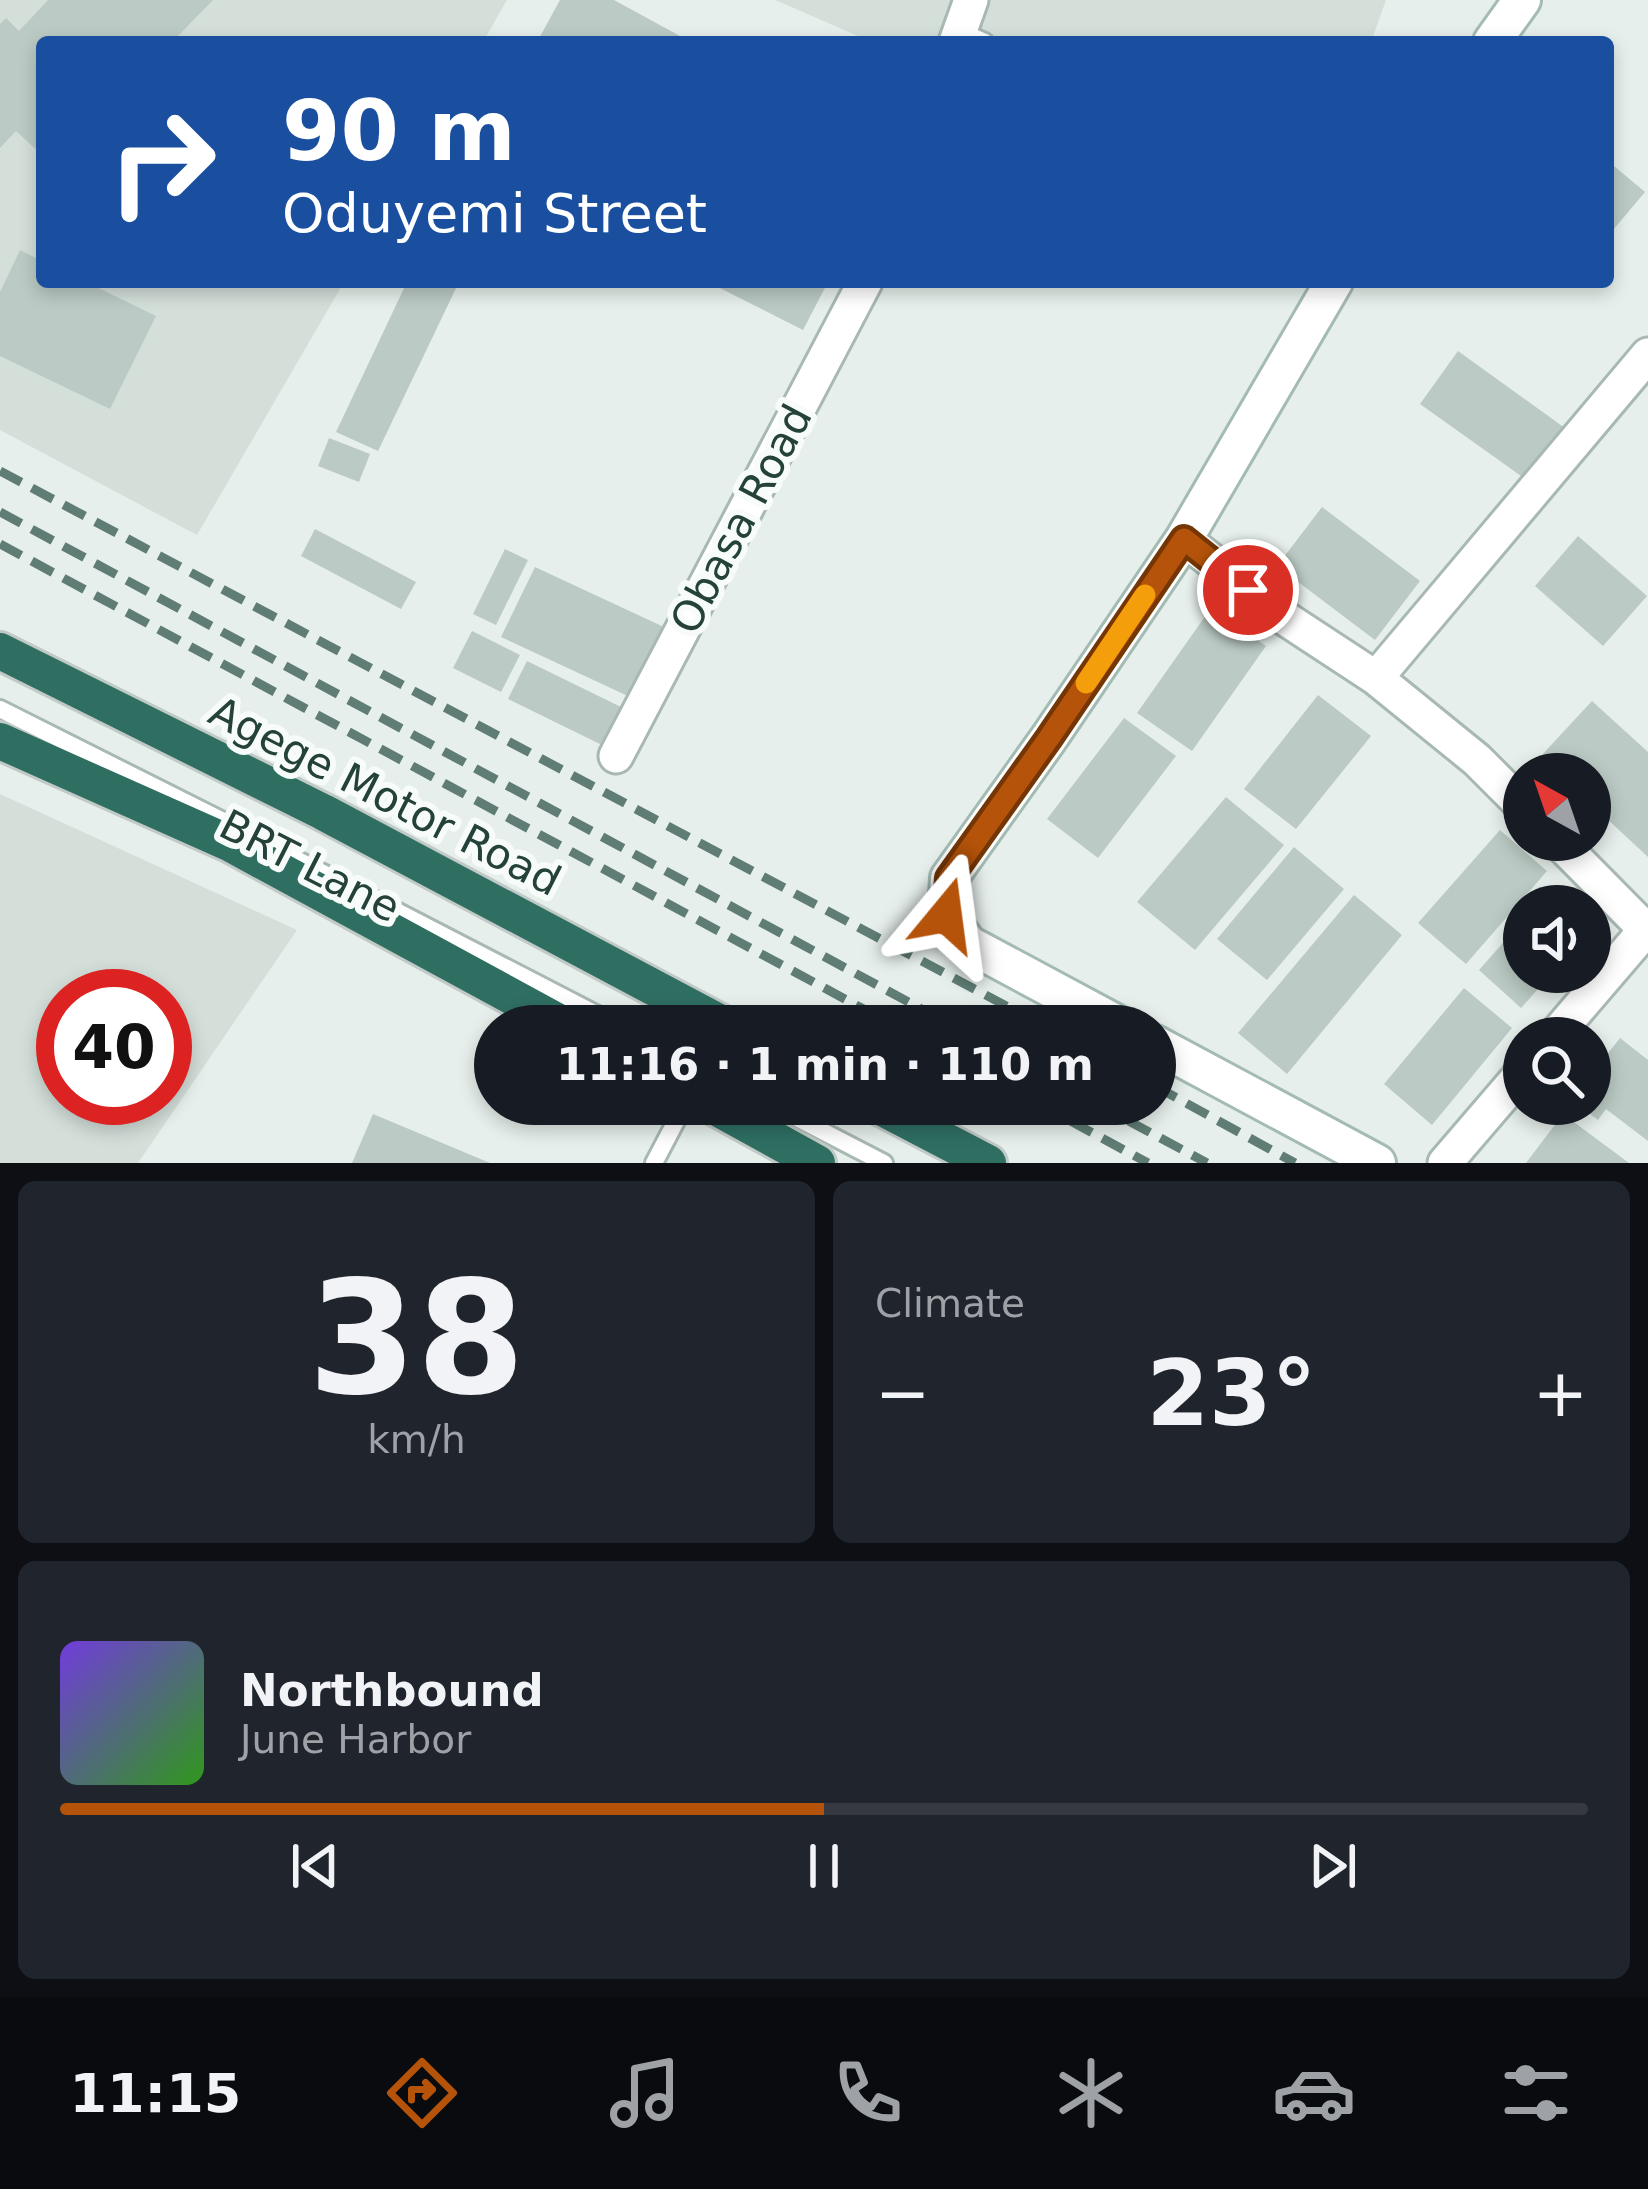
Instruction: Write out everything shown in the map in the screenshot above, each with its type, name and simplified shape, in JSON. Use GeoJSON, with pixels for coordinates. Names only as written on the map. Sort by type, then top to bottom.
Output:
{"type":"FeatureCollection","features":[{"type":"Feature","properties":{"kind":"highway","name":"Agege Motor Road"},"geometry":{"type":"LineString","coordinates":[[0,651],[323,812],[686,1005]]}},
{"type":"Feature","properties":{"kind":"highway"},"geometry":{"type":"LineString","coordinates":[[0,741],[230,843],[527,1005]]}},
{"type":"Feature","properties":{"kind":"highway"},"geometry":{"type":"LineString","coordinates":[[748,1125],[817,1163]]}},
{"type":"Feature","properties":{"kind":"highway"},"geometry":{"type":"LineString","coordinates":[[915,1125],[988,1163]]}},
{"type":"Feature","properties":{"kind":"street"},"geometry":{"type":"LineString","coordinates":[[1496,36],[1522,0]]}},
{"type":"Feature","properties":{"kind":"street","name":"Obasa Road"},"geometry":{"type":"LineString","coordinates":[[616,757],[862,288]]}},
{"type":"Feature","properties":{"kind":"street"},"geometry":{"type":"LineString","coordinates":[[1082,1005],[968,944],[946,915],[949,878],[1184,539],[1330,288]]}},
{"type":"Feature","properties":{"kind":"street"},"geometry":{"type":"LineString","coordinates":[[1376,678],[1648,355]]}},
{"type":"Feature","properties":{"kind":"street"},"geometry":{"type":"LineString","coordinates":[[1184,539],[1280,615],[1376,678],[1503,786]]}},
{"type":"Feature","properties":{"kind":"street"},"geometry":{"type":"LineString","coordinates":[[1570,1017],[1647,930],[1578,861]]}},
{"type":"Feature","properties":{"kind":"street"},"geometry":{"type":"LineString","coordinates":[[1176,1055],[1377,1163]]}},
{"type":"Feature","properties":{"kind":"street"},"geometry":{"type":"LineString","coordinates":[[1445,1163],[1503,1095]]}},
{"type":"Feature","properties":{"kind":"lane","name":"BRT Lane"},"geometry":{"type":"LineString","coordinates":[[0,709],[578,1005]]}},
{"type":"Feature","properties":{"kind":"lane"},"geometry":{"type":"LineString","coordinates":[[654,1163],[674,1125]]}},
{"type":"Feature","properties":{"kind":"lane"},"geometry":{"type":"LineString","coordinates":[[811,1125],[884,1163]]}},
{"type":"Feature","properties":{"kind":"shaded area"},"geometry":{"type":"Polygon","coordinates":[[[0,0],[507,0],[486,36],[36,36],[36,288],[341,288],[197,535],[0,430],[0,0]]]}},
{"type":"Feature","properties":{"kind":"shaded area"},"geometry":{"type":"Polygon","coordinates":[[[775,0],[1386,0],[1373,36],[858,36],[775,0]]]}},
{"type":"Feature","properties":{"kind":"shaded area"},"geometry":{"type":"Polygon","coordinates":[[[0,794],[297,930],[192,1084],[192,969],[36,969],[36,1125],[164,1125],[138,1163],[0,1163],[0,794]]]}},
{"type":"Feature","properties":{"kind":"building"},"geometry":{"type":"Polygon","coordinates":[[[48,0],[213,0],[178,36],[36,36],[36,149],[16,131],[0,148],[0,24],[6,18],[19,31],[48,0]]]}},
{"type":"Feature","properties":{"kind":"building"},"geometry":{"type":"Polygon","coordinates":[[[560,0],[614,0],[680,36],[540,36],[560,0]]]}},
{"type":"Feature","properties":{"kind":"building"},"geometry":{"type":"Polygon","coordinates":[[[1614,166],[1645,192],[1614,229],[1614,166]]]}},
{"type":"Feature","properties":{"kind":"building"},"geometry":{"type":"Polygon","coordinates":[[[20,250],[36,258],[36,288],[98,288],[156,316],[110,409],[0,356],[0,292],[20,250]]]}},
{"type":"Feature","properties":{"kind":"building"},"geometry":{"type":"Polygon","coordinates":[[[404,288],[456,288],[378,451],[336,432],[404,288]]]}},
{"type":"Feature","properties":{"kind":"building"},"geometry":{"type":"Polygon","coordinates":[[[720,288],[825,288],[803,330],[720,288]]]}},
{"type":"Feature","properties":{"kind":"building"},"geometry":{"type":"Polygon","coordinates":[[[1458,351],[1569,431],[1531,483],[1420,404],[1458,351]]]}},
{"type":"Feature","properties":{"kind":"building"},"geometry":{"type":"Polygon","coordinates":[[[329,438],[370,454],[359,482],[318,466],[329,438]]]}},
{"type":"Feature","properties":{"kind":"building"},"geometry":{"type":"Polygon","coordinates":[[[1322,507],[1420,581],[1375,640],[1277,566],[1322,507]]]}},
{"type":"Feature","properties":{"kind":"building"},"geometry":{"type":"Polygon","coordinates":[[[315,529],[416,582],[401,609],[301,556],[315,529]]]}},
{"type":"Feature","properties":{"kind":"building"},"geometry":{"type":"Polygon","coordinates":[[[1578,536],[1647,596],[1603,646],[1535,586],[1578,536]]]}},
{"type":"Feature","properties":{"kind":"building"},"geometry":{"type":"Polygon","coordinates":[[[505,549],[528,560],[496,625],[473,614],[505,549]]]}},
{"type":"Feature","properties":{"kind":"building"},"geometry":{"type":"Polygon","coordinates":[[[535,567],[666,628],[630,697],[501,637],[535,567]]]}},
{"type":"Feature","properties":{"kind":"building"},"geometry":{"type":"Polygon","coordinates":[[[1211,608],[1266,646],[1192,751],[1137,713],[1211,608]]]}},
{"type":"Feature","properties":{"kind":"building"},"geometry":{"type":"Polygon","coordinates":[[[472,631],[520,655],[501,692],[453,668],[472,631]]]}},
{"type":"Feature","properties":{"kind":"building"},"geometry":{"type":"Polygon","coordinates":[[[527,661],[621,707],[602,745],[508,699],[527,661]]]}},
{"type":"Feature","properties":{"kind":"building"},"geometry":{"type":"Polygon","coordinates":[[[1318,695],[1371,736],[1296,829],[1244,789],[1318,695]]]}},
{"type":"Feature","properties":{"kind":"building"},"geometry":{"type":"Polygon","coordinates":[[[1592,701],[1648,752],[1648,857],[1611,823],[1611,753],[1544,753],[1592,701]]]}},
{"type":"Feature","properties":{"kind":"building"},"geometry":{"type":"Polygon","coordinates":[[[1124,718],[1176,756],[1098,858],[1047,819],[1124,718]]]}},
{"type":"Feature","properties":{"kind":"building"},"geometry":{"type":"Polygon","coordinates":[[[1226,797],[1284,845],[1195,950],[1137,902],[1226,797]]]}},
{"type":"Feature","properties":{"kind":"building"},"geometry":{"type":"Polygon","coordinates":[[[1500,830],[1503,861],[1536,861],[1547,871],[1535,885],[1503,885],[1503,922],[1466,964],[1418,923],[1500,830]]]}},
{"type":"Feature","properties":{"kind":"building"},"geometry":{"type":"Polygon","coordinates":[[[1294,847],[1344,889],[1267,980],[1217,939],[1294,847]]]}},
{"type":"Feature","properties":{"kind":"building"},"geometry":{"type":"Polygon","coordinates":[[[1354,895],[1402,935],[1287,1074],[1238,1033],[1354,895]]]}},
{"type":"Feature","properties":{"kind":"building"},"geometry":{"type":"Polygon","coordinates":[[[1503,943],[1503,992],[1479,970],[1503,943]]]}},
{"type":"Feature","properties":{"kind":"building"},"geometry":{"type":"Polygon","coordinates":[[[1464,988],[1503,1020],[1503,1039],[1432,1125],[1384,1084],[1464,988]]]}},
{"type":"Feature","properties":{"kind":"building"},"geometry":{"type":"Polygon","coordinates":[[[1504,993],[1534,993],[1521,1008],[1504,993]]]}},
{"type":"Feature","properties":{"kind":"building"},"geometry":{"type":"Polygon","coordinates":[[[1620,1038],[1648,1060],[1648,1141],[1611,1113],[1611,1049],[1620,1038]]]}},
{"type":"Feature","properties":{"kind":"building"},"geometry":{"type":"Polygon","coordinates":[[[373,1114],[490,1163],[352,1163],[373,1114]]]}},
{"type":"Feature","properties":{"kind":"building"},"geometry":{"type":"Polygon","coordinates":[[[1555,1125],[1578,1125],[1629,1163],[1526,1163],[1555,1125]]]}},
{"type":"Feature","properties":{"kind":"railway"},"geometry":{"type":"LineString","coordinates":[[0,471],[1004,1005]]}},
{"type":"Feature","properties":{"kind":"railway"},"geometry":{"type":"LineString","coordinates":[[0,512],[914,1005]]}},
{"type":"Feature","properties":{"kind":"railway"},"geometry":{"type":"LineString","coordinates":[[0,544],[856,1005]]}},
{"type":"Feature","properties":{"kind":"railway"},"geometry":{"type":"LineString","coordinates":[[1176,1098],[1295,1163]]}},
{"type":"Feature","properties":{"kind":"railway"},"geometry":{"type":"LineString","coordinates":[[1078,1125],[1148,1163]]}},
{"type":"Feature","properties":{"kind":"railway"},"geometry":{"type":"LineString","coordinates":[[1136,1125],[1207,1163]]}},
{"type":"Feature","properties":{"kind":"slow traffic"},"geometry":{"type":"LineString","coordinates":[[1086,683],[1145,595]]}},
{"type":"Feature","properties":{"kind":"route"},"geometry":{"type":"LineString","coordinates":[[946,915],[949,878],[1184,539],[1248,590]]}}]}
